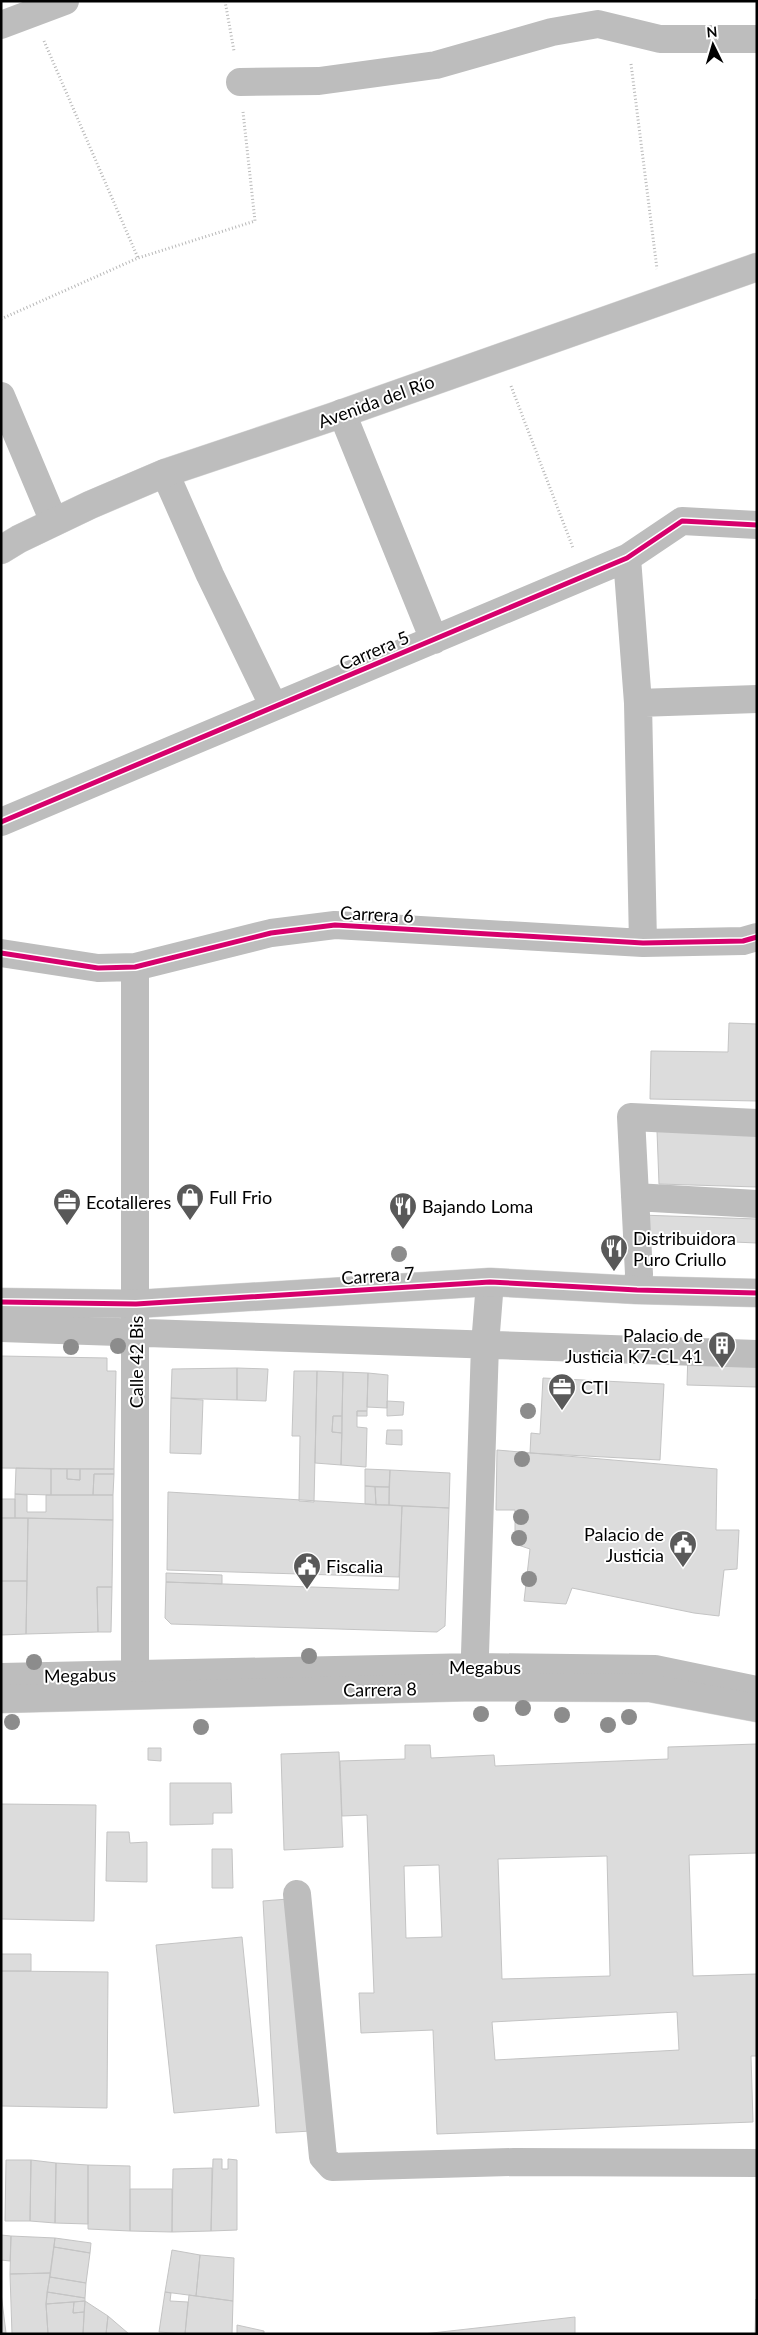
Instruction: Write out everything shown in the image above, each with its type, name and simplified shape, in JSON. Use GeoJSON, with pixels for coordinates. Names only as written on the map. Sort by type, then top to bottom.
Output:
{"type":"FeatureCollection","features":[{"type":"Feature","properties":{"kind":"street"},"geometry":{"type":"LineString","coordinates":[[1,25],[65,1]]}},
{"type":"Feature","properties":{"kind":"street"},"geometry":{"type":"LineString","coordinates":[[240,82],[329,80],[436,65],[552,32],[598,24],[660,39],[757,39]]}},
{"type":"Feature","properties":{"kind":"street","name":"Avenida del Río"},"geometry":{"type":"LineString","coordinates":[[1,550],[54,522],[165,472],[757,267]]}},
{"type":"Feature","properties":{"kind":"street"},"geometry":{"type":"LineString","coordinates":[[1,396],[54,522]]}},
{"type":"Feature","properties":{"kind":"street"},"geometry":{"type":"LineString","coordinates":[[342,412],[434,640]]}},
{"type":"Feature","properties":{"kind":"street"},"geometry":{"type":"LineString","coordinates":[[165,472],[210,575],[274,707]]}},
{"type":"Feature","properties":{"kind":"street","name":"Carrera 5"},"geometry":{"type":"LineString","coordinates":[[1,822],[627,558],[682,521],[757,524]]}},
{"type":"Feature","properties":{"kind":"street"},"geometry":{"type":"LineString","coordinates":[[627,558],[638,702],[643,944]]}},
{"type":"Feature","properties":{"kind":"street"},"geometry":{"type":"LineString","coordinates":[[638,702],[757,699]]}},
{"type":"Feature","properties":{"kind":"street","name":"Carrera 6"},"geometry":{"type":"LineString","coordinates":[[1,953],[98,968],[135,967],[271,933],[335,925],[643,944],[743,941],[757,937]]}},
{"type":"Feature","properties":{"kind":"street","name":"Calle 42 Bis"},"geometry":{"type":"LineString","coordinates":[[135,967],[137,1685]]}},
{"type":"Feature","properties":{"kind":"street"},"geometry":{"type":"LineString","coordinates":[[637,1290],[639,1274],[631,1118],[757,1123]]}},
{"type":"Feature","properties":{"kind":"street"},"geometry":{"type":"LineString","coordinates":[[635,1197],[757,1204]]}},
{"type":"Feature","properties":{"kind":"street"},"geometry":{"type":"LineString","coordinates":[[474,1677],[485,1345],[490,1282]]}},
{"type":"Feature","properties":{"kind":"street","name":"Carrera 7"},"geometry":{"type":"LineString","coordinates":[[1,1302],[136,1304],[490,1282],[637,1290],[757,1293]]}},
{"type":"Feature","properties":{"kind":"street"},"geometry":{"type":"LineString","coordinates":[[1,1328],[757,1354]]}},
{"type":"Feature","properties":{"kind":"street","name":"Megabus"},"geometry":{"type":"LineString","coordinates":[[474,1677],[655,1669],[757,1690]]}},
{"type":"Feature","properties":{"kind":"street","name":"Megabus"},"geometry":{"type":"LineString","coordinates":[[1,1677],[137,1685]]}},
{"type":"Feature","properties":{"kind":"street","name":"Carrera 8"},"geometry":{"type":"LineString","coordinates":[[1,1699],[137,1685],[474,1677],[650,1688],[757,1708]]}},
{"type":"Feature","properties":{"kind":"street"},"geometry":{"type":"LineString","coordinates":[[297,1894],[323,2157],[332,2167],[514,2162],[757,2164]]}},
{"type":"Feature","properties":{"kind":"path"},"geometry":{"type":"LineString","coordinates":[[32,13],[138,258]]}},
{"type":"Feature","properties":{"kind":"path"},"geometry":{"type":"LineString","coordinates":[[627,30],[660,301]]}},
{"type":"Feature","properties":{"kind":"path"},"geometry":{"type":"LineString","coordinates":[[1,319],[138,258],[255,221]]}},
{"type":"Feature","properties":{"kind":"path"},"geometry":{"type":"LineString","coordinates":[[500,357],[584,576]]}},
{"type":"Feature","properties":{"kind":"building"},"geometry":{"type":"Polygon","coordinates":[[[729,1023],[757,1024],[757,1101],[650,1099],[651,1051],[728,1052],[729,1023]]]}},
{"type":"Feature","properties":{"kind":"building"},"geometry":{"type":"Polygon","coordinates":[[[657,1131],[757,1133],[757,1187],[659,1184],[657,1131]]]}},
{"type":"Feature","properties":{"kind":"building"},"geometry":{"type":"Polygon","coordinates":[[[640,1215],[757,1219],[757,1243],[641,1238],[640,1215]]]}},
{"type":"Feature","properties":{"kind":"building","name":"Palacio de Justicia K7-CL 41"},"geometry":{"type":"Polygon","coordinates":[[[688,1352],[757,1354],[757,1387],[687,1385],[688,1352]]]}},
{"type":"Feature","properties":{"kind":"building"},"geometry":{"type":"Polygon","coordinates":[[[1,1356],[107,1358],[107,1371],[116,1371],[114,1469],[1,1468],[1,1356]]]}},
{"type":"Feature","properties":{"kind":"building"},"geometry":{"type":"Polygon","coordinates":[[[237,1368],[237,1400],[171,1398],[172,1369],[237,1368]]]}},
{"type":"Feature","properties":{"kind":"building"},"geometry":{"type":"Polygon","coordinates":[[[237,1368],[268,1369],[266,1401],[237,1400],[237,1368]]]}},
{"type":"Feature","properties":{"kind":"building"},"geometry":{"type":"Polygon","coordinates":[[[294,1371],[317,1371],[314,1502],[299,1501],[300,1436],[292,1436],[294,1371]]]}},
{"type":"Feature","properties":{"kind":"building"},"geometry":{"type":"Polygon","coordinates":[[[317,1371],[343,1372],[342,1416],[333,1416],[332,1432],[342,1433],[341,1465],[315,1463],[317,1371]]]}},
{"type":"Feature","properties":{"kind":"building"},"geometry":{"type":"Polygon","coordinates":[[[343,1372],[368,1373],[367,1411],[357,1411],[357,1427],[367,1428],[366,1467],[341,1465],[343,1372]]]}},
{"type":"Feature","properties":{"kind":"building"},"geometry":{"type":"Polygon","coordinates":[[[368,1373],[388,1375],[387,1408],[367,1407],[368,1373]]]}},
{"type":"Feature","properties":{"kind":"building"},"geometry":{"type":"Polygon","coordinates":[[[543,1378],[664,1384],[660,1460],[530,1453],[531,1433],[540,1434],[543,1378]]]}},
{"type":"Feature","properties":{"kind":"building"},"geometry":{"type":"Polygon","coordinates":[[[171,1398],[203,1400],[201,1454],[170,1453],[171,1398]]]}},
{"type":"Feature","properties":{"kind":"building"},"geometry":{"type":"Polygon","coordinates":[[[387,1401],[404,1402],[403,1415],[387,1416],[387,1401]]]}},
{"type":"Feature","properties":{"kind":"building"},"geometry":{"type":"Polygon","coordinates":[[[357,1411],[367,1411],[367,1416],[357,1416],[357,1411]]]}},
{"type":"Feature","properties":{"kind":"building"},"geometry":{"type":"Polygon","coordinates":[[[333,1416],[342,1416],[342,1433],[332,1432],[333,1416]]]}},
{"type":"Feature","properties":{"kind":"building"},"geometry":{"type":"Polygon","coordinates":[[[387,1430],[402,1430],[402,1445],[386,1444],[387,1430]]]}},
{"type":"Feature","properties":{"kind":"building"},"geometry":{"type":"Polygon","coordinates":[[[497,1450],[717,1469],[716,1530],[739,1530],[737,1569],[724,1570],[719,1616],[694,1613],[572,1588],[566,1604],[524,1601],[530,1549],[515,1544],[515,1510],[496,1510],[497,1450]]]}},
{"type":"Feature","properties":{"kind":"building"},"geometry":{"type":"Polygon","coordinates":[[[16,1468],[51,1469],[51,1495],[15,1494],[16,1468]]]}},
{"type":"Feature","properties":{"kind":"building"},"geometry":{"type":"Polygon","coordinates":[[[51,1469],[67,1469],[67,1479],[80,1480],[80,1469],[114,1469],[114,1474],[94,1474],[93,1495],[51,1495],[51,1469]]]}},
{"type":"Feature","properties":{"kind":"building"},"geometry":{"type":"Polygon","coordinates":[[[67,1469],[80,1469],[80,1480],[67,1479],[67,1469]]]}},
{"type":"Feature","properties":{"kind":"building"},"geometry":{"type":"Polygon","coordinates":[[[365,1469],[390,1470],[389,1487],[365,1486],[365,1469]]]}},
{"type":"Feature","properties":{"kind":"building"},"geometry":{"type":"Polygon","coordinates":[[[390,1470],[450,1473],[449,1508],[389,1505],[390,1470]]]}},
{"type":"Feature","properties":{"kind":"building"},"geometry":{"type":"Polygon","coordinates":[[[94,1474],[114,1474],[113,1495],[93,1495],[94,1474]]]}},
{"type":"Feature","properties":{"kind":"building"},"geometry":{"type":"Polygon","coordinates":[[[365,1486],[375,1487],[376,1505],[365,1504],[365,1486]]]}},
{"type":"Feature","properties":{"kind":"building"},"geometry":{"type":"Polygon","coordinates":[[[375,1487],[389,1487],[389,1505],[376,1505],[375,1487]]]}},
{"type":"Feature","properties":{"kind":"building"},"geometry":{"type":"Polygon","coordinates":[[[168,1492],[402,1506],[399,1577],[167,1570],[168,1492]]]}},
{"type":"Feature","properties":{"kind":"building"},"geometry":{"type":"Polygon","coordinates":[[[15,1494],[27,1495],[27,1512],[46,1512],[46,1495],[113,1495],[113,1520],[15,1518],[15,1494]]]}},
{"type":"Feature","properties":{"kind":"building"},"geometry":{"type":"Polygon","coordinates":[[[1,1499],[15,1499],[15,1518],[1,1518],[1,1499]]]}},
{"type":"Feature","properties":{"kind":"building"},"geometry":{"type":"Polygon","coordinates":[[[402,1506],[449,1508],[445,1626],[437,1632],[171,1624],[165,1618],[166,1582],[399,1590],[402,1506]]]}},
{"type":"Feature","properties":{"kind":"building"},"geometry":{"type":"Polygon","coordinates":[[[1,1518],[28,1518],[27,1581],[1,1581],[1,1518]]]}},
{"type":"Feature","properties":{"kind":"building"},"geometry":{"type":"Polygon","coordinates":[[[28,1518],[113,1520],[112,1587],[97,1587],[98,1632],[26,1634],[28,1518]]]}},
{"type":"Feature","properties":{"kind":"building"},"geometry":{"type":"Polygon","coordinates":[[[166,1573],[222,1575],[222,1584],[166,1582],[166,1573]]]}},
{"type":"Feature","properties":{"kind":"building"},"geometry":{"type":"Polygon","coordinates":[[[1,1581],[27,1581],[26,1634],[1,1635],[1,1581]]]}},
{"type":"Feature","properties":{"kind":"building"},"geometry":{"type":"Polygon","coordinates":[[[97,1587],[112,1587],[111,1632],[98,1632],[97,1587]]]}},
{"type":"Feature","properties":{"kind":"building"},"geometry":{"type":"Polygon","coordinates":[[[757,1744],[757,1853],[689,1855],[693,1976],[757,1974],[757,2056],[751,2056],[753,2122],[437,2134],[433,2030],[361,2033],[359,1993],[374,1993],[367,1815],[342,1816],[340,1761],[405,1759],[405,1745],[430,1745],[431,1758],[494,1755],[495,1766],[668,1759],[668,1747],[757,1744]],[[607,1856],[498,1859],[502,1979],[610,1976],[607,1856]],[[439,1865],[404,1866],[406,1938],[442,1937],[439,1865]],[[677,2012],[492,2022],[495,2060],[679,2050],[677,2012]]]}},
{"type":"Feature","properties":{"kind":"building"},"geometry":{"type":"Polygon","coordinates":[[[148,1748],[161,1748],[161,1761],[148,1760],[148,1748]]]}},
{"type":"Feature","properties":{"kind":"building"},"geometry":{"type":"Polygon","coordinates":[[[339,1752],[343,1847],[284,1850],[281,1754],[339,1752]]]}},
{"type":"Feature","properties":{"kind":"building"},"geometry":{"type":"Polygon","coordinates":[[[170,1783],[231,1783],[232,1813],[213,1813],[213,1824],[170,1825],[170,1783]]]}},
{"type":"Feature","properties":{"kind":"building"},"geometry":{"type":"Polygon","coordinates":[[[1,1804],[96,1805],[94,1921],[1,1919],[1,1804]]]}},
{"type":"Feature","properties":{"kind":"building"},"geometry":{"type":"Polygon","coordinates":[[[107,1832],[129,1832],[130,1843],[147,1842],[147,1882],[106,1881],[107,1832]]]}},
{"type":"Feature","properties":{"kind":"building"},"geometry":{"type":"Polygon","coordinates":[[[212,1849],[232,1849],[233,1888],[212,1888],[212,1849]]]}},
{"type":"Feature","properties":{"kind":"building"},"geometry":{"type":"Polygon","coordinates":[[[288,1899],[311,2131],[276,2133],[263,1901],[288,1899]]]}},
{"type":"Feature","properties":{"kind":"building"},"geometry":{"type":"Polygon","coordinates":[[[242,1937],[259,2106],[174,2113],[156,1945],[242,1937]]]}},
{"type":"Feature","properties":{"kind":"building"},"geometry":{"type":"Polygon","coordinates":[[[1,1954],[31,1954],[31,1971],[1,1971],[1,1954]]]}},
{"type":"Feature","properties":{"kind":"building"},"geometry":{"type":"Polygon","coordinates":[[[1,1971],[108,1972],[107,2108],[1,2106],[1,1971]]]}},
{"type":"Feature","properties":{"kind":"building"},"geometry":{"type":"Polygon","coordinates":[[[213,2159],[222,2159],[222,2169],[228,2169],[228,2159],[237,2160],[237,2230],[211,2231],[213,2159]]]}},
{"type":"Feature","properties":{"kind":"building"},"geometry":{"type":"Polygon","coordinates":[[[6,2160],[31,2160],[30,2221],[5,2221],[6,2160]]]}},
{"type":"Feature","properties":{"kind":"building"},"geometry":{"type":"Polygon","coordinates":[[[31,2160],[56,2163],[55,2223],[30,2221],[31,2160]]]}},
{"type":"Feature","properties":{"kind":"building"},"geometry":{"type":"Polygon","coordinates":[[[56,2163],[88,2165],[88,2224],[55,2223],[56,2163]]]}},
{"type":"Feature","properties":{"kind":"building"},"geometry":{"type":"Polygon","coordinates":[[[88,2165],[130,2166],[130,2231],[88,2229],[88,2165]]]}},
{"type":"Feature","properties":{"kind":"building"},"geometry":{"type":"Polygon","coordinates":[[[212,2168],[211,2231],[172,2232],[173,2169],[212,2168]]]}},
{"type":"Feature","properties":{"kind":"building"},"geometry":{"type":"Polygon","coordinates":[[[130,2189],[172,2189],[172,2232],[130,2231],[130,2189]]]}},
{"type":"Feature","properties":{"kind":"building"},"geometry":{"type":"Polygon","coordinates":[[[1,2235],[11,2236],[10,2261],[1,2260],[1,2235]]]}},
{"type":"Feature","properties":{"kind":"building"},"geometry":{"type":"Polygon","coordinates":[[[11,2236],[55,2238],[50,2273],[10,2274],[11,2236]]]}},
{"type":"Feature","properties":{"kind":"building"},"geometry":{"type":"Polygon","coordinates":[[[55,2238],[91,2243],[90,2253],[54,2247],[55,2238]]]}},
{"type":"Feature","properties":{"kind":"building"},"geometry":{"type":"Polygon","coordinates":[[[54,2247],[90,2253],[86,2283],[50,2277],[54,2247]]]}},
{"type":"Feature","properties":{"kind":"building"},"geometry":{"type":"Polygon","coordinates":[[[172,2250],[200,2255],[196,2296],[165,2292],[172,2250]]]}},
{"type":"Feature","properties":{"kind":"building"},"geometry":{"type":"Polygon","coordinates":[[[200,2255],[234,2258],[233,2301],[196,2296],[200,2255]]]}},
{"type":"Feature","properties":{"kind":"building"},"geometry":{"type":"Polygon","coordinates":[[[50,2273],[46,2304],[48,2334],[12,2334],[10,2274],[50,2273]]]}},
{"type":"Feature","properties":{"kind":"building"},"geometry":{"type":"Polygon","coordinates":[[[50,2277],[86,2283],[85,2298],[47,2292],[50,2277]]]}},
{"type":"Feature","properties":{"kind":"building"},"geometry":{"type":"Polygon","coordinates":[[[47,2292],[85,2298],[85,2301],[46,2304],[47,2292]]]}},
{"type":"Feature","properties":{"kind":"building"},"geometry":{"type":"Polygon","coordinates":[[[165,2292],[171,2293],[170,2301],[188,2302],[185,2334],[159,2332],[165,2292]]]}},
{"type":"Feature","properties":{"kind":"building"},"geometry":{"type":"Polygon","coordinates":[[[1,2293],[6,2333],[1,2332],[1,2293]]]}},
{"type":"Feature","properties":{"kind":"building"},"geometry":{"type":"Polygon","coordinates":[[[189,2295],[233,2301],[232,2334],[185,2334],[189,2295]]]}},
{"type":"Feature","properties":{"kind":"building"},"geometry":{"type":"Polygon","coordinates":[[[756,2299],[757,2334],[755,2334],[756,2299]]]}},
{"type":"Feature","properties":{"kind":"building"},"geometry":{"type":"Polygon","coordinates":[[[85,2301],[84,2312],[73,2313],[74,2302],[85,2301]]]}},
{"type":"Feature","properties":{"kind":"building"},"geometry":{"type":"Polygon","coordinates":[[[85,2301],[108,2316],[106,2334],[83,2334],[85,2301]]]}},
{"type":"Feature","properties":{"kind":"building"},"geometry":{"type":"Polygon","coordinates":[[[74,2302],[73,2313],[84,2312],[83,2334],[48,2334],[46,2304],[74,2302]]]}},
{"type":"Feature","properties":{"kind":"building"},"geometry":{"type":"Polygon","coordinates":[[[108,2316],[129,2334],[106,2334],[108,2316]]]}},
{"type":"Feature","properties":{"kind":"building"},"geometry":{"type":"Polygon","coordinates":[[[575,2317],[575,2334],[423,2334],[575,2317]]]}},
{"type":"Feature","properties":{"kind":"building"},"geometry":{"type":"Polygon","coordinates":[[[237,2325],[264,2331],[264,2334],[237,2334],[237,2325]]]}},
{"type":"Feature","properties":{"kind":"cycle path"},"geometry":{"type":"LineString","coordinates":[[1,822],[627,558],[682,521],[757,525]]}},
{"type":"Feature","properties":{"kind":"cycle path"},"geometry":{"type":"LineString","coordinates":[[1,953],[98,968],[135,967],[271,933],[335,925],[643,943],[743,941],[757,937]]}},
{"type":"Feature","properties":{"kind":"cycle path"},"geometry":{"type":"LineString","coordinates":[[1,1302],[136,1304],[490,1282],[637,1290],[757,1293]]}},
{"type":"Feature","properties":{"kind":"place","name":"Full Frio"},"geometry":{"type":"Point","coordinates":[190,1221]}},
{"type":"Feature","properties":{"kind":"place","name":"Ecotalleres"},"geometry":{"type":"Point","coordinates":[67,1226]}},
{"type":"Feature","properties":{"kind":"place","name":"Bajando Loma"},"geometry":{"type":"Point","coordinates":[403,1230]}},
{"type":"Feature","properties":{"kind":"place","name":"Distribuidora Puro Criullo"},"geometry":{"type":"Point","coordinates":[614,1272]}},
{"type":"Feature","properties":{"kind":"place","name":"Palacio de Justicia K7-CL 41"},"geometry":{"type":"Point","coordinates":[722,1369]}},
{"type":"Feature","properties":{"kind":"place","name":"CTI"},"geometry":{"type":"Point","coordinates":[562,1411]}},
{"type":"Feature","properties":{"kind":"place","name":"Palacio de Justicia"},"geometry":{"type":"Point","coordinates":[683,1568]}},
{"type":"Feature","properties":{"kind":"place","name":"Fiscalia"},"geometry":{"type":"Point","coordinates":[307,1590]}}]}
